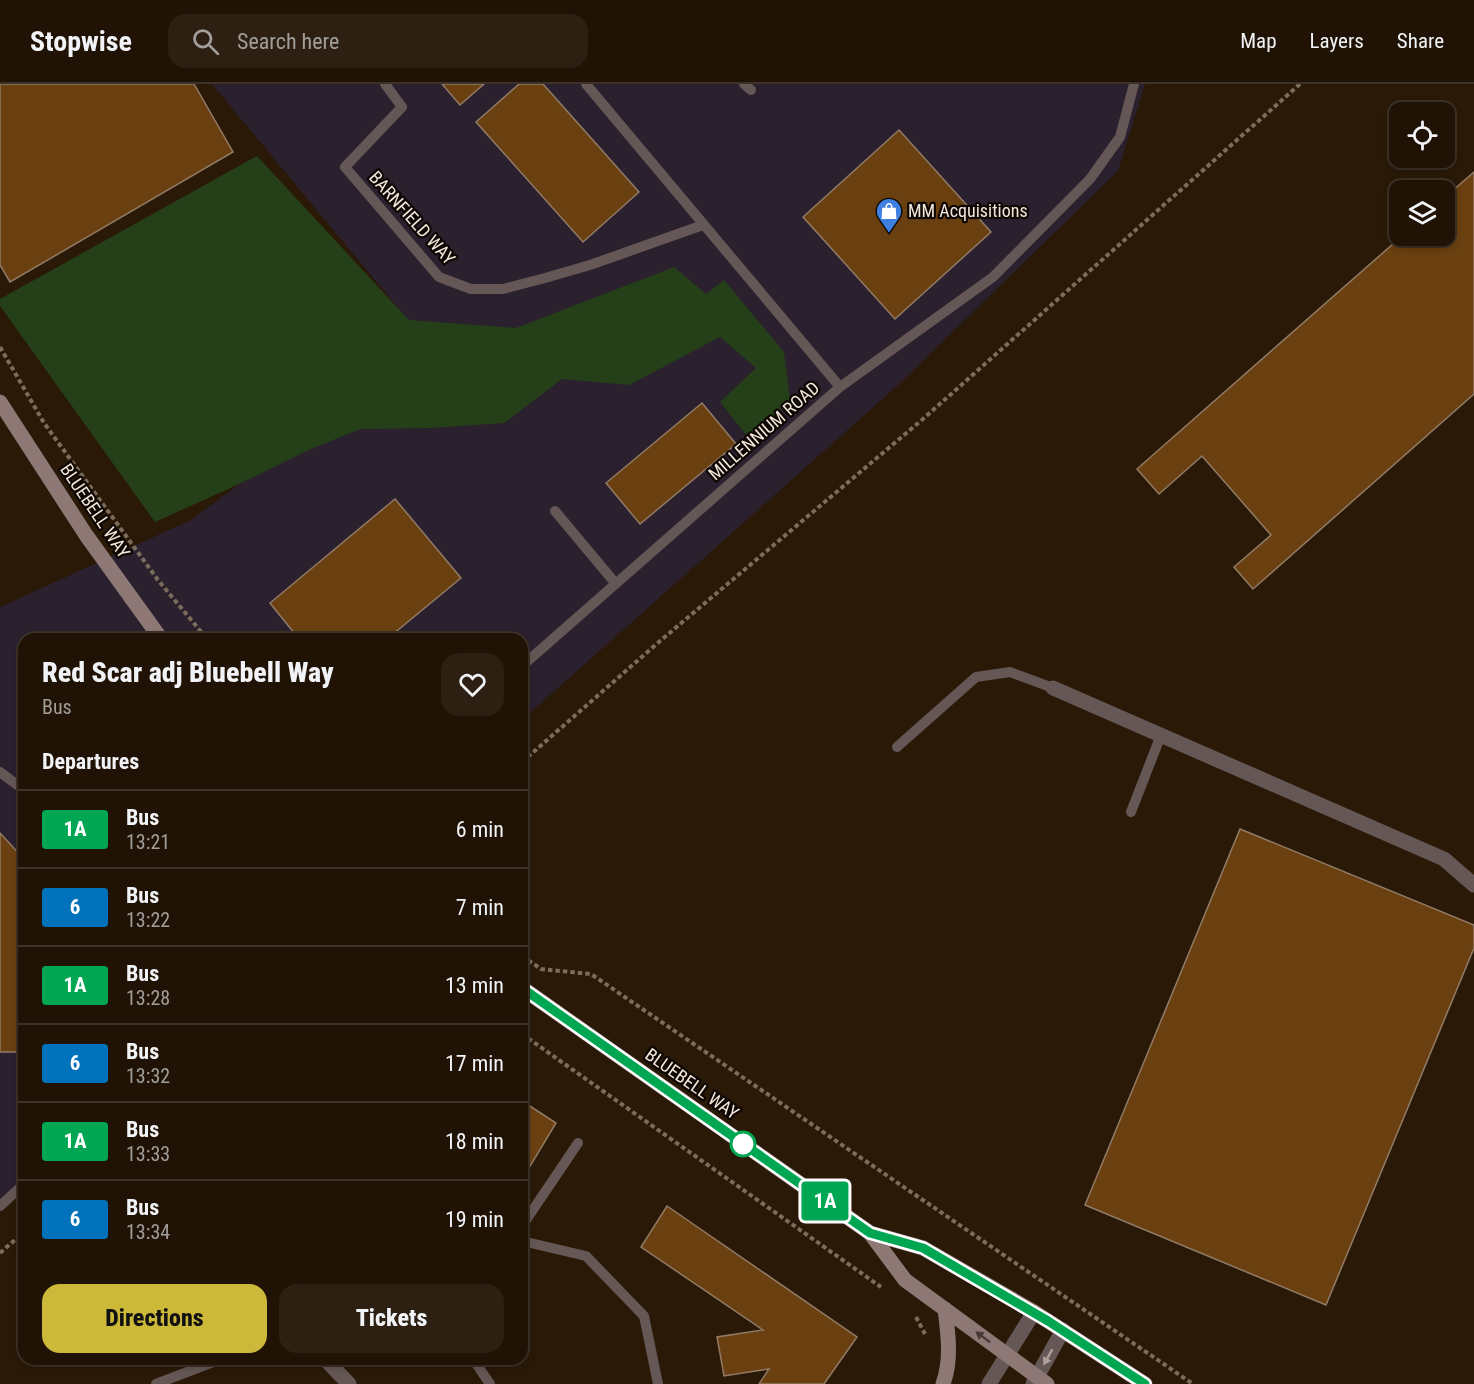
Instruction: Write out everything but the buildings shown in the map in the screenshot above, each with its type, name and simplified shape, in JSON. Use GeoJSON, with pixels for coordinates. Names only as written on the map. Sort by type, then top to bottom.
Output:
{"type":"FeatureCollection","features":[{"type":"Feature","properties":{"kind":"main road","name":"BLUEBELL WAY"},"geometry":{"type":"LineString","coordinates":[[0,402],[86,536],[156,633]]}},
{"type":"Feature","properties":{"kind":"main road","name":"BLUEBELL WAY"},"geometry":{"type":"LineString","coordinates":[[528,992],[870,1233],[905,1280],[1039,1382]]}},
{"type":"Feature","properties":{"kind":"main road","name":"BLUEBELL WAY"},"geometry":{"type":"LineString","coordinates":[[870,1233],[923,1248],[1034,1312],[1145,1384]]}},
{"type":"Feature","properties":{"kind":"main road"},"geometry":{"type":"LineString","coordinates":[[943,1384],[949,1352],[945,1309]]}},
{"type":"Feature","properties":{"kind":"street"},"geometry":{"type":"LineString","coordinates":[[1053,688],[1444,859],[1474,885]]}},
{"type":"Feature","properties":{"kind":"street"},"geometry":{"type":"LineString","coordinates":[[989,1384],[1034,1312]]}},
{"type":"Feature","properties":{"kind":"street"},"geometry":{"type":"LineString","coordinates":[[1039,1382],[1063,1330]]}},
{"type":"Feature","properties":{"kind":"street"},"geometry":{"type":"LineString","coordinates":[[331,1365],[349,1384]]}},
{"type":"Feature","properties":{"kind":"lane","name":"BARNFIELD WAY"},"geometry":{"type":"LineString","coordinates":[[385,84],[402,107],[345,167],[439,277],[471,290],[503,289],[590,265],[704,225]]}},
{"type":"Feature","properties":{"kind":"lane","name":"MILLENNIUM ROAD"},"geometry":{"type":"LineString","coordinates":[[528,661],[840,387],[586,84]]}},
{"type":"Feature","properties":{"kind":"lane"},"geometry":{"type":"LineString","coordinates":[[840,387],[993,277],[1090,179],[1120,137],[1134,84]]}},
{"type":"Feature","properties":{"kind":"lane"},"geometry":{"type":"LineString","coordinates":[[555,511],[616,584]]}},
{"type":"Feature","properties":{"kind":"lane"},"geometry":{"type":"LineString","coordinates":[[897,747],[976,677],[1010,672],[1053,688]]}},
{"type":"Feature","properties":{"kind":"lane"},"geometry":{"type":"LineString","coordinates":[[1131,812],[1161,735]]}},
{"type":"Feature","properties":{"kind":"lane"},"geometry":{"type":"LineString","coordinates":[[0,772],[18,786]]}},
{"type":"Feature","properties":{"kind":"lane"},"geometry":{"type":"LineString","coordinates":[[528,1217],[578,1143]]}},
{"type":"Feature","properties":{"kind":"lane"},"geometry":{"type":"LineString","coordinates":[[0,1206],[18,1190]]}},
{"type":"Feature","properties":{"kind":"lane"},"geometry":{"type":"LineString","coordinates":[[528,1242],[586,1256],[644,1316],[658,1384]]}},
{"type":"Feature","properties":{"kind":"lane"},"geometry":{"type":"LineString","coordinates":[[156,1384],[205,1365]]}},
{"type":"Feature","properties":{"kind":"lane"},"geometry":{"type":"LineString","coordinates":[[477,1365],[490,1384]]}},
{"type":"Feature","properties":{"kind":"path"},"geometry":{"type":"LineString","coordinates":[[528,757],[660,641],[923,419],[1300,84]]}},
{"type":"Feature","properties":{"kind":"path"},"geometry":{"type":"LineString","coordinates":[[0,347],[44,423],[158,580],[202,633]]}},
{"type":"Feature","properties":{"kind":"path"},"geometry":{"type":"LineString","coordinates":[[528,960],[541,969],[591,974],[1193,1384]]}},
{"type":"Feature","properties":{"kind":"path"},"geometry":{"type":"LineString","coordinates":[[528,1038],[841,1257],[885,1291]]}},
{"type":"Feature","properties":{"kind":"path"},"geometry":{"type":"LineString","coordinates":[[0,1253],[18,1237]]}},
{"type":"Feature","properties":{"kind":"path"},"geometry":{"type":"LineString","coordinates":[[910,1311],[926,1336]]}},
{"type":"Feature","properties":{"kind":"shaded area"},"geometry":{"type":"Polygon","coordinates":[[[212,84],[1145,84],[1118,171],[896,387],[528,715],[528,633],[18,633],[18,1188],[0,1206],[0,607],[191,520],[428,344],[212,84]]]}},
{"type":"Feature","properties":{"kind":"green space"},"geometry":{"type":"Polygon","coordinates":[[[257,156],[409,320],[516,328],[674,267],[706,294],[724,280],[784,352],[790,399],[751,441],[720,402],[756,368],[720,337],[629,385],[562,379],[504,423],[431,428],[360,429],[311,449],[155,522],[0,306],[0,299],[257,156]]]}},
{"type":"Feature","properties":{"kind":"bus line","name":"1A"},"geometry":{"type":"LineString","coordinates":[[528,992],[870,1233],[923,1248],[1001,1292],[1145,1384]]}},
{"type":"Feature","properties":{"kind":"place","name":"MM Acquisitions"},"geometry":{"type":"Point","coordinates":[889,234]}}]}
